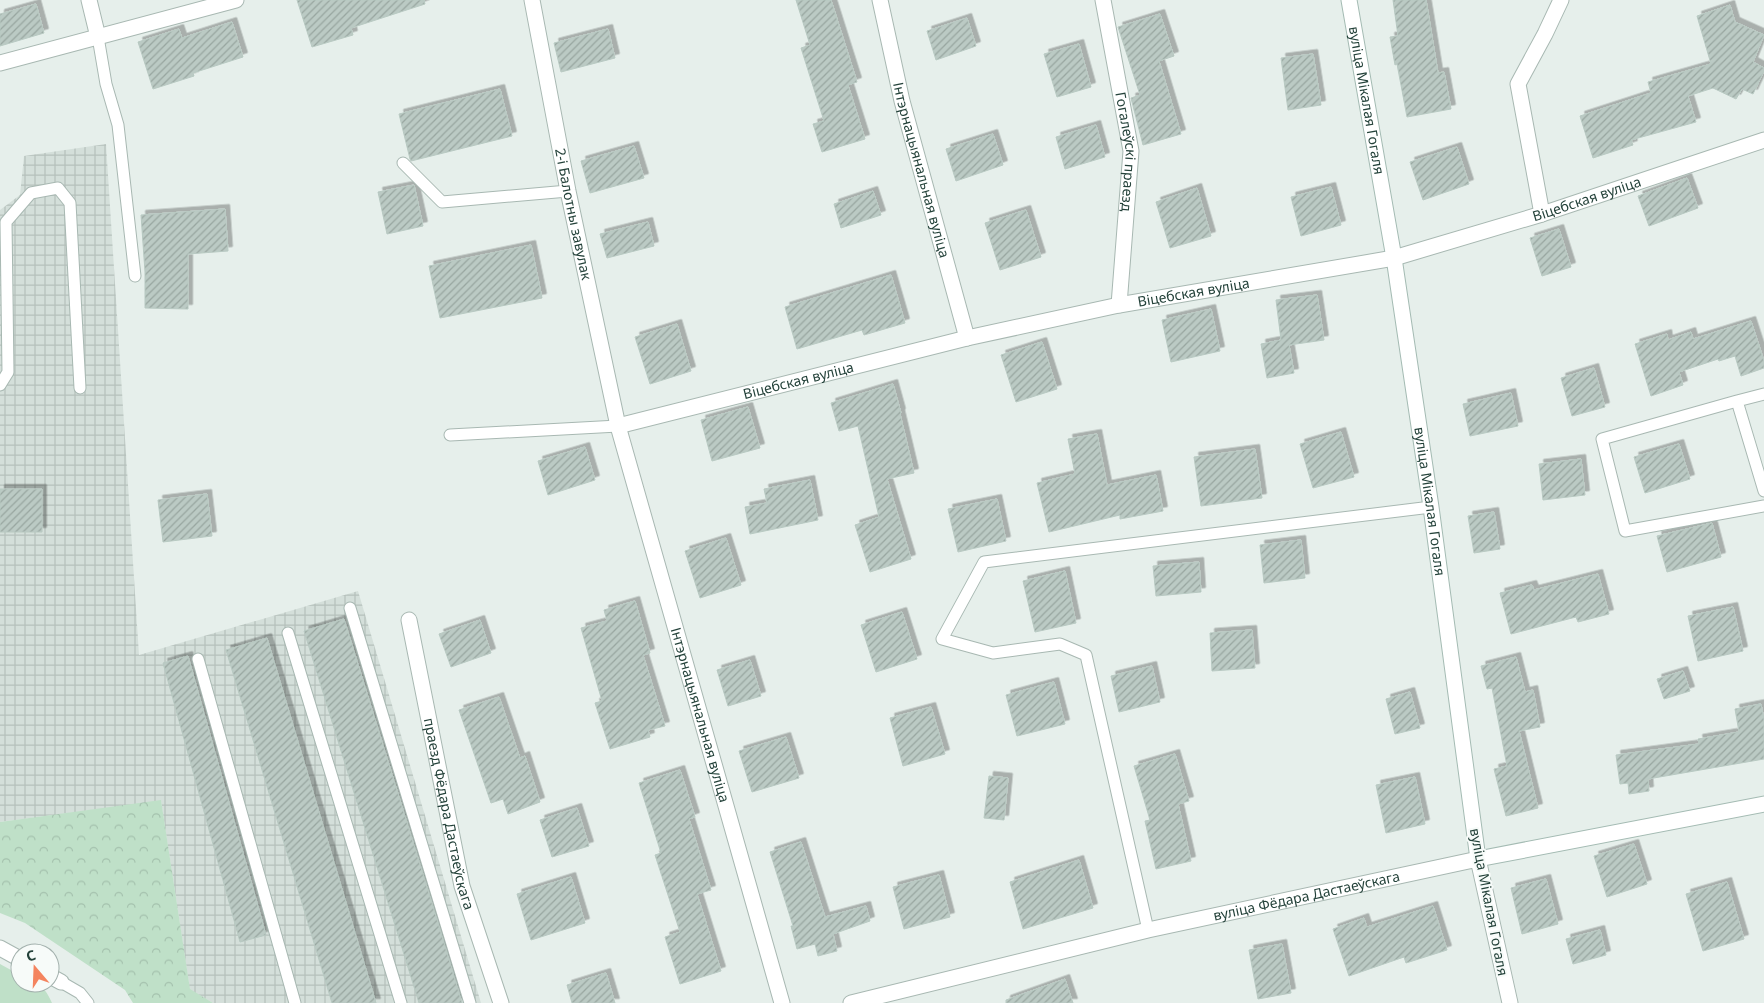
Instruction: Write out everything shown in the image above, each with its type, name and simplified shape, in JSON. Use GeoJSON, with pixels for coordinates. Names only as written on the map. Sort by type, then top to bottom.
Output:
{"type":"FeatureCollection","features":[{"type":"Feature","properties":{"kind":"street"},"geometry":{"type":"LineString","coordinates":[[89,0],[98,37]]}},
{"type":"Feature","properties":{"kind":"street"},"geometry":{"type":"LineString","coordinates":[[0,63],[236,0]]}},
{"type":"Feature","properties":{"kind":"street","name":"2-і Балотны завулак"},"geometry":{"type":"LineString","coordinates":[[532,0],[568,191],[618,426]]}},
{"type":"Feature","properties":{"kind":"street","name":"Інтэрнацыянальная вуліца"},"geometry":{"type":"LineString","coordinates":[[880,0],[902,101],[967,338]]}},
{"type":"Feature","properties":{"kind":"street","name":"Гогалеўскі праезд"},"geometry":{"type":"LineString","coordinates":[[1103,0],[1131,152],[1119,305]]}},
{"type":"Feature","properties":{"kind":"street","name":"вуліца Мікалая Гогаля"},"geometry":{"type":"LineString","coordinates":[[1349,0],[1394,258],[1431,507],[1478,859],[1510,1003]]}},
{"type":"Feature","properties":{"kind":"street"},"geometry":{"type":"LineString","coordinates":[[1542,214],[1518,84],[1561,0]]}},
{"type":"Feature","properties":{"kind":"street","name":"Віцебская вуліца"},"geometry":{"type":"LineString","coordinates":[[618,426],[967,338],[1119,305],[1394,258],[1542,214],[1764,140]]}},
{"type":"Feature","properties":{"kind":"street","name":"Інтэрнацыянальная вуліца"},"geometry":{"type":"LineString","coordinates":[[618,426],[782,1003]]}},
{"type":"Feature","properties":{"kind":"street","name":"праезд Фёдара Дастаеўскага"},"geometry":{"type":"LineString","coordinates":[[409,620],[462,886],[501,1003]]}},
{"type":"Feature","properties":{"kind":"street","name":"вуліца Фёдара Дастаеўскага"},"geometry":{"type":"LineString","coordinates":[[851,1003],[1148,930],[1478,859],[1764,804]]}},
{"type":"Feature","properties":{"kind":"lane"},"geometry":{"type":"LineString","coordinates":[[98,37],[106,84],[118,125],[134,276]]}},
{"type":"Feature","properties":{"kind":"lane"},"geometry":{"type":"LineString","coordinates":[[403,163],[442,202],[568,191]]}},
{"type":"Feature","properties":{"kind":"lane"},"geometry":{"type":"LineString","coordinates":[[0,385],[8,372],[6,222],[30,193],[58,188],[70,203],[80,388]]}},
{"type":"Feature","properties":{"kind":"lane"},"geometry":{"type":"LineString","coordinates":[[1764,394],[1602,439],[1625,531],[1764,506]]}},
{"type":"Feature","properties":{"kind":"lane"},"geometry":{"type":"LineString","coordinates":[[1737,401],[1764,491]]}},
{"type":"Feature","properties":{"kind":"lane"},"geometry":{"type":"LineString","coordinates":[[450,435],[618,426]]}},
{"type":"Feature","properties":{"kind":"lane"},"geometry":{"type":"LineString","coordinates":[[1148,930],[1086,655],[1060,644],[992,653],[942,639],[984,562],[1431,507]]}},
{"type":"Feature","properties":{"kind":"lane"},"geometry":{"type":"LineString","coordinates":[[350,608],[470,1003]]}},
{"type":"Feature","properties":{"kind":"lane"},"geometry":{"type":"LineString","coordinates":[[288,633],[401,1003]]}},
{"type":"Feature","properties":{"kind":"lane"},"geometry":{"type":"LineString","coordinates":[[198,660],[295,1003]]}},
{"type":"Feature","properties":{"kind":"lane"},"geometry":{"type":"LineString","coordinates":[[60,982],[80,993],[88,1003]]}},
{"type":"Feature","properties":{"kind":"shaded area"},"geometry":{"type":"Polygon","coordinates":[[[106,144],[139,655],[358,591],[481,1003],[213,1003],[190,990],[161,801],[0,822],[0,210],[20,195],[24,156],[106,144]]]}},
{"type":"Feature","properties":{"kind":"green space"},"geometry":{"type":"Polygon","coordinates":[[[161,800],[190,989],[213,1003],[133,1003],[125,990],[60,946],[60,943],[55,943],[25,923],[0,913],[0,822],[161,800]]]}},
{"type":"Feature","properties":{"kind":"green space"},"geometry":{"type":"Polygon","coordinates":[[[0,964],[10,970],[10,993],[47,993],[52,1003],[0,1003],[0,964]]]}},
{"type":"Feature","properties":{"kind":"building"},"geometry":{"type":"Polygon","coordinates":[[[297,0],[424,0],[425,4],[351,28],[353,35],[312,47],[297,0]]]}},
{"type":"Feature","properties":{"kind":"building"},"geometry":{"type":"Polygon","coordinates":[[[796,0],[831,0],[857,82],[848,85],[865,139],[822,152],[813,124],[824,121],[801,48],[810,45],[796,0]]]}},
{"type":"Feature","properties":{"kind":"building"},"geometry":{"type":"Polygon","coordinates":[[[1393,0],[1426,0],[1438,73],[1444,72],[1451,109],[1407,117],[1390,37],[1398,36],[1393,0]]]}},
{"type":"Feature","properties":{"kind":"building"},"geometry":{"type":"Polygon","coordinates":[[[36,4],[44,33],[0,46],[0,14],[36,4]]]}},
{"type":"Feature","properties":{"kind":"building"},"geometry":{"type":"Polygon","coordinates":[[[1730,5],[1735,22],[1764,35],[1753,62],[1764,68],[1764,71],[1753,94],[1742,89],[1736,99],[1713,88],[1688,96],[1696,122],[1631,140],[1633,145],[1593,158],[1580,116],[1651,93],[1648,82],[1711,64],[1697,16],[1730,5]]]}},
{"type":"Feature","properties":{"kind":"building"},"geometry":{"type":"Polygon","coordinates":[[[1160,14],[1174,56],[1159,61],[1181,134],[1143,145],[1131,98],[1140,95],[1118,27],[1160,14]]]}},
{"type":"Feature","properties":{"kind":"building"},"geometry":{"type":"Polygon","coordinates":[[[967,18],[976,46],[936,60],[927,31],[967,18]]]}},
{"type":"Feature","properties":{"kind":"building"},"geometry":{"type":"Polygon","coordinates":[[[232,22],[243,57],[193,73],[194,76],[153,89],[138,42],[179,29],[182,38],[232,22]]]}},
{"type":"Feature","properties":{"kind":"building"},"geometry":{"type":"Polygon","coordinates":[[[608,29],[615,58],[561,72],[554,43],[608,29]]]}},
{"type":"Feature","properties":{"kind":"building"},"geometry":{"type":"Polygon","coordinates":[[[1079,44],[1091,87],[1057,97],[1044,54],[1079,44]]]}},
{"type":"Feature","properties":{"kind":"building"},"geometry":{"type":"Polygon","coordinates":[[[1313,54],[1321,105],[1288,110],[1281,58],[1313,54]]]}},
{"type":"Feature","properties":{"kind":"building"},"geometry":{"type":"Polygon","coordinates":[[[500,89],[512,136],[411,161],[399,114],[500,89]]]}},
{"type":"Feature","properties":{"kind":"building"},"geometry":{"type":"Polygon","coordinates":[[[1096,125],[1105,157],[1065,169],[1056,137],[1096,125]]]}},
{"type":"Feature","properties":{"kind":"building"},"geometry":{"type":"Polygon","coordinates":[[[993,134],[1003,165],[956,181],[946,149],[993,134]]]}},
{"type":"Feature","properties":{"kind":"building"},"geometry":{"type":"Polygon","coordinates":[[[634,146],[644,178],[590,193],[581,161],[634,146]]]}},
{"type":"Feature","properties":{"kind":"building"},"geometry":{"type":"Polygon","coordinates":[[[1457,147],[1469,184],[1423,200],[1410,162],[1457,147]]]}},
{"type":"Feature","properties":{"kind":"building"},"geometry":{"type":"Polygon","coordinates":[[[1687,178],[1698,208],[1649,226],[1638,196],[1687,178]]]}},
{"type":"Feature","properties":{"kind":"building"},"geometry":{"type":"Polygon","coordinates":[[[414,185],[423,226],[387,234],[378,192],[414,185]]]}},
{"type":"Feature","properties":{"kind":"building"},"geometry":{"type":"Polygon","coordinates":[[[1331,187],[1341,225],[1301,236],[1291,197],[1331,187]]]}},
{"type":"Feature","properties":{"kind":"building"},"geometry":{"type":"Polygon","coordinates":[[[1197,188],[1211,236],[1170,248],[1156,202],[1197,188]]]}},
{"type":"Feature","properties":{"kind":"building"},"geometry":{"type":"Polygon","coordinates":[[[873,191],[881,215],[841,228],[834,204],[873,191]]]}},
{"type":"Feature","properties":{"kind":"building"},"geometry":{"type":"Polygon","coordinates":[[[225,209],[228,251],[188,254],[188,309],[145,308],[145,272],[141,215],[225,209]]]}},
{"type":"Feature","properties":{"kind":"building"},"geometry":{"type":"Polygon","coordinates":[[[1026,210],[1041,257],[1000,270],[985,223],[1026,210]]]}},
{"type":"Feature","properties":{"kind":"building"},"geometry":{"type":"Polygon","coordinates":[[[648,222],[654,246],[607,258],[600,234],[648,222]]]}},
{"type":"Feature","properties":{"kind":"building"},"geometry":{"type":"Polygon","coordinates":[[[1559,229],[1571,267],[1542,276],[1530,238],[1559,229]]]}},
{"type":"Feature","properties":{"kind":"building"},"geometry":{"type":"Polygon","coordinates":[[[531,245],[542,298],[440,318],[429,266],[531,245]]]}},
{"type":"Feature","properties":{"kind":"building"},"geometry":{"type":"Polygon","coordinates":[[[891,275],[905,323],[864,335],[862,330],[797,349],[785,307],[891,275]]]}},
{"type":"Feature","properties":{"kind":"building"},"geometry":{"type":"Polygon","coordinates":[[[1317,295],[1324,340],[1289,345],[1294,373],[1267,378],[1261,344],[1281,340],[1276,300],[1317,295]]]}},
{"type":"Feature","properties":{"kind":"building"},"geometry":{"type":"Polygon","coordinates":[[[1211,309],[1220,351],[1171,362],[1162,320],[1211,309]]]}},
{"type":"Feature","properties":{"kind":"building"},"geometry":{"type":"Polygon","coordinates":[[[1751,321],[1764,361],[1764,368],[1741,376],[1735,356],[1719,361],[1718,359],[1679,372],[1683,385],[1651,396],[1635,344],[1667,334],[1668,340],[1691,332],[1693,339],[1751,321]]]}},
{"type":"Feature","properties":{"kind":"building"},"geometry":{"type":"Polygon","coordinates":[[[677,324],[691,371],[650,384],[635,337],[677,324]]]}},
{"type":"Feature","properties":{"kind":"building"},"geometry":{"type":"Polygon","coordinates":[[[1042,342],[1057,389],[1016,402],[1001,355],[1042,342]]]}},
{"type":"Feature","properties":{"kind":"building"},"geometry":{"type":"Polygon","coordinates":[[[1594,368],[1605,407],[1572,416],[1561,378],[1594,368]]]}},
{"type":"Feature","properties":{"kind":"building"},"geometry":{"type":"Polygon","coordinates":[[[893,384],[914,473],[887,479],[911,559],[870,572],[855,525],[879,517],[858,426],[839,431],[831,403],[893,384]]]}},
{"type":"Feature","properties":{"kind":"building"},"geometry":{"type":"Polygon","coordinates":[[[1511,393],[1518,426],[1470,436],[1463,404],[1511,393]]]}},
{"type":"Feature","properties":{"kind":"building"},"geometry":{"type":"Polygon","coordinates":[[[748,407],[760,448],[712,461],[701,420],[748,407]]]}},
{"type":"Feature","properties":{"kind":"building"},"geometry":{"type":"Polygon","coordinates":[[[1341,432],[1354,477],[1313,488],[1300,444],[1341,432]]]}},
{"type":"Feature","properties":{"kind":"building"},"geometry":{"type":"Polygon","coordinates":[[[1097,434],[1107,485],[1156,475],[1163,511],[1120,519],[1120,515],[1049,532],[1037,483],[1075,474],[1068,439],[1097,434]]]}},
{"type":"Feature","properties":{"kind":"building"},"geometry":{"type":"Polygon","coordinates":[[[1679,444],[1690,479],[1645,493],[1634,457],[1679,444]]]}},
{"type":"Feature","properties":{"kind":"building"},"geometry":{"type":"Polygon","coordinates":[[[585,447],[595,480],[548,495],[538,461],[585,447]]]}},
{"type":"Feature","properties":{"kind":"building"},"geometry":{"type":"Polygon","coordinates":[[[1255,449],[1262,498],[1201,506],[1194,457],[1255,449]]]}},
{"type":"Feature","properties":{"kind":"building"},"geometry":{"type":"Polygon","coordinates":[[[1581,459],[1585,495],[1543,500],[1539,464],[1581,459]]]}},
{"type":"Feature","properties":{"kind":"building"},"geometry":{"type":"Polygon","coordinates":[[[810,480],[818,520],[750,534],[745,507],[767,503],[764,489],[810,480]]]}},
{"type":"Feature","properties":{"kind":"building"},"geometry":{"type":"Polygon","coordinates":[[[0,489],[42,489],[42,532],[0,532],[0,489]]]}},
{"type":"Feature","properties":{"kind":"building"},"geometry":{"type":"Polygon","coordinates":[[[207,494],[212,536],[163,542],[158,500],[207,494]]]}},
{"type":"Feature","properties":{"kind":"building"},"geometry":{"type":"Polygon","coordinates":[[[997,499],[1006,541],[958,552],[948,509],[997,499]]]}},
{"type":"Feature","properties":{"kind":"building"},"geometry":{"type":"Polygon","coordinates":[[[1494,512],[1500,549],[1474,553],[1468,516],[1494,512]]]}},
{"type":"Feature","properties":{"kind":"building"},"geometry":{"type":"Polygon","coordinates":[[[1712,523],[1721,557],[1667,572],[1657,536],[1712,523]]]}},
{"type":"Feature","properties":{"kind":"building"},"geometry":{"type":"Polygon","coordinates":[[[726,538],[741,585],[700,598],[685,551],[726,538]]]}},
{"type":"Feature","properties":{"kind":"building"},"geometry":{"type":"Polygon","coordinates":[[[1301,540],[1305,578],[1264,583],[1260,545],[1301,540]]]}},
{"type":"Feature","properties":{"kind":"building"},"geometry":{"type":"Polygon","coordinates":[[[1199,562],[1201,592],[1156,596],[1153,566],[1199,562]]]}},
{"type":"Feature","properties":{"kind":"building"},"geometry":{"type":"Polygon","coordinates":[[[1065,571],[1076,623],[1035,632],[1023,581],[1065,571]]]}},
{"type":"Feature","properties":{"kind":"building"},"geometry":{"type":"Polygon","coordinates":[[[1598,574],[1609,614],[1578,622],[1576,617],[1511,634],[1500,593],[1532,585],[1534,590],[1598,574]]]}},
{"type":"Feature","properties":{"kind":"building"},"geometry":{"type":"Polygon","coordinates":[[[635,601],[650,653],[643,655],[665,726],[648,730],[650,737],[610,749],[595,703],[602,701],[581,628],[607,621],[604,610],[635,601]]]}},
{"type":"Feature","properties":{"kind":"building"},"geometry":{"type":"Polygon","coordinates":[[[1733,607],[1743,651],[1698,661],[1688,616],[1733,607]]]}},
{"type":"Feature","properties":{"kind":"building"},"geometry":{"type":"Polygon","coordinates":[[[902,612],[917,659],[876,672],[861,625],[902,612]]]}},
{"type":"Feature","properties":{"kind":"building"},"geometry":{"type":"Polygon","coordinates":[[[344,619],[462,1003],[419,1003],[304,631],[344,619]]]}},
{"type":"Feature","properties":{"kind":"building"},"geometry":{"type":"Polygon","coordinates":[[[480,620],[491,653],[451,667],[439,634],[480,620]]]}},
{"type":"Feature","properties":{"kind":"building"},"geometry":{"type":"Polygon","coordinates":[[[1252,630],[1255,668],[1212,671],[1210,633],[1252,630]]]}},
{"type":"Feature","properties":{"kind":"building"},"geometry":{"type":"Polygon","coordinates":[[[267,638],[376,1003],[332,1003],[226,650],[267,638]]]}},
{"type":"Feature","properties":{"kind":"building"},"geometry":{"type":"Polygon","coordinates":[[[188,656],[266,935],[240,942],[163,663],[188,656]]]}},
{"type":"Feature","properties":{"kind":"building"},"geometry":{"type":"Polygon","coordinates":[[[1516,657],[1525,692],[1533,690],[1540,727],[1519,731],[1538,808],[1506,816],[1494,769],[1507,766],[1492,688],[1487,689],[1481,666],[1516,657]]]}},
{"type":"Feature","properties":{"kind":"building"},"geometry":{"type":"Polygon","coordinates":[[[750,660],[761,696],[728,706],[717,670],[750,660]]]}},
{"type":"Feature","properties":{"kind":"building"},"geometry":{"type":"Polygon","coordinates":[[[1152,666],[1160,702],[1119,712],[1111,676],[1152,666]]]}},
{"type":"Feature","properties":{"kind":"building"},"geometry":{"type":"Polygon","coordinates":[[[1683,671],[1690,691],[1664,699],[1657,679],[1683,671]]]}},
{"type":"Feature","properties":{"kind":"building"},"geometry":{"type":"Polygon","coordinates":[[[1054,682],[1065,724],[1017,736],[1006,695],[1054,682]]]}},
{"type":"Feature","properties":{"kind":"building"},"geometry":{"type":"Polygon","coordinates":[[[1410,692],[1420,728],[1395,734],[1386,699],[1410,692]]]}},
{"type":"Feature","properties":{"kind":"building"},"geometry":{"type":"Polygon","coordinates":[[[499,697],[520,758],[525,756],[540,802],[508,814],[503,799],[491,803],[459,710],[499,697]]]}},
{"type":"Feature","properties":{"kind":"building"},"geometry":{"type":"Polygon","coordinates":[[[1761,704],[1764,719],[1764,759],[1648,779],[1649,791],[1629,794],[1628,783],[1620,784],[1616,755],[1699,744],[1698,739],[1739,732],[1735,709],[1761,704]]]}},
{"type":"Feature","properties":{"kind":"building"},"geometry":{"type":"Polygon","coordinates":[[[931,707],[945,754],[903,766],[890,718],[931,707]]]}},
{"type":"Feature","properties":{"kind":"building"},"geometry":{"type":"Polygon","coordinates":[[[786,737],[799,778],[752,792],[739,751],[786,737]]]}},
{"type":"Feature","properties":{"kind":"building"},"geometry":{"type":"Polygon","coordinates":[[[1175,754],[1189,801],[1178,804],[1191,861],[1156,869],[1145,821],[1150,820],[1134,766],[1175,754]]]}},
{"type":"Feature","properties":{"kind":"building"},"geometry":{"type":"Polygon","coordinates":[[[680,770],[695,817],[689,819],[711,890],[697,894],[721,971],[680,984],[665,937],[680,932],[655,855],[661,853],[639,783],[680,770]]]}},
{"type":"Feature","properties":{"kind":"building"},"geometry":{"type":"Polygon","coordinates":[[[989,776],[1008,778],[1004,820],[984,818],[989,776]]]}},
{"type":"Feature","properties":{"kind":"building"},"geometry":{"type":"Polygon","coordinates":[[[1415,777],[1425,824],[1386,833],[1376,785],[1415,777]]]}},
{"type":"Feature","properties":{"kind":"building"},"geometry":{"type":"Polygon","coordinates":[[[577,808],[589,846],[552,857],[540,820],[577,808]]]}},
{"type":"Feature","properties":{"kind":"building"},"geometry":{"type":"Polygon","coordinates":[[[801,842],[825,917],[866,906],[870,921],[833,934],[837,951],[818,956],[815,944],[797,949],[791,926],[793,926],[770,852],[801,842]]]}},
{"type":"Feature","properties":{"kind":"building"},"geometry":{"type":"Polygon","coordinates":[[[1634,844],[1647,884],[1607,897],[1594,856],[1634,844]]]}},
{"type":"Feature","properties":{"kind":"building"},"geometry":{"type":"Polygon","coordinates":[[[1079,860],[1093,908],[1023,929],[1010,882],[1079,860]]]}},
{"type":"Feature","properties":{"kind":"building"},"geometry":{"type":"Polygon","coordinates":[[[939,875],[950,917],[904,929],[893,887],[939,875]]]}},
{"type":"Feature","properties":{"kind":"building"},"geometry":{"type":"Polygon","coordinates":[[[571,877],[585,923],[531,940],[517,894],[571,877]]]}},
{"type":"Feature","properties":{"kind":"building"},"geometry":{"type":"Polygon","coordinates":[[[1546,879],[1558,924],[1522,934],[1511,888],[1546,879]]]}},
{"type":"Feature","properties":{"kind":"building"},"geometry":{"type":"Polygon","coordinates":[[[1727,882],[1744,939],[1703,951],[1686,894],[1727,882]]]}},
{"type":"Feature","properties":{"kind":"building"},"geometry":{"type":"Polygon","coordinates":[[[1433,906],[1447,950],[1406,963],[1404,957],[1349,976],[1333,929],[1364,918],[1367,927],[1433,906]]]}},
{"type":"Feature","properties":{"kind":"building"},"geometry":{"type":"Polygon","coordinates":[[[1600,930],[1606,955],[1573,964],[1566,939],[1600,930]]]}},
{"type":"Feature","properties":{"kind":"building"},"geometry":{"type":"Polygon","coordinates":[[[1282,944],[1291,993],[1258,999],[1249,950],[1282,944]]]}},
{"type":"Feature","properties":{"kind":"building"},"geometry":{"type":"Polygon","coordinates":[[[606,973],[615,1003],[572,1003],[567,985],[606,973]]]}},
{"type":"Feature","properties":{"kind":"building"},"geometry":{"type":"Polygon","coordinates":[[[1065,979],[1073,1003],[1006,1003],[1006,1000],[1065,979]]]}}]}
